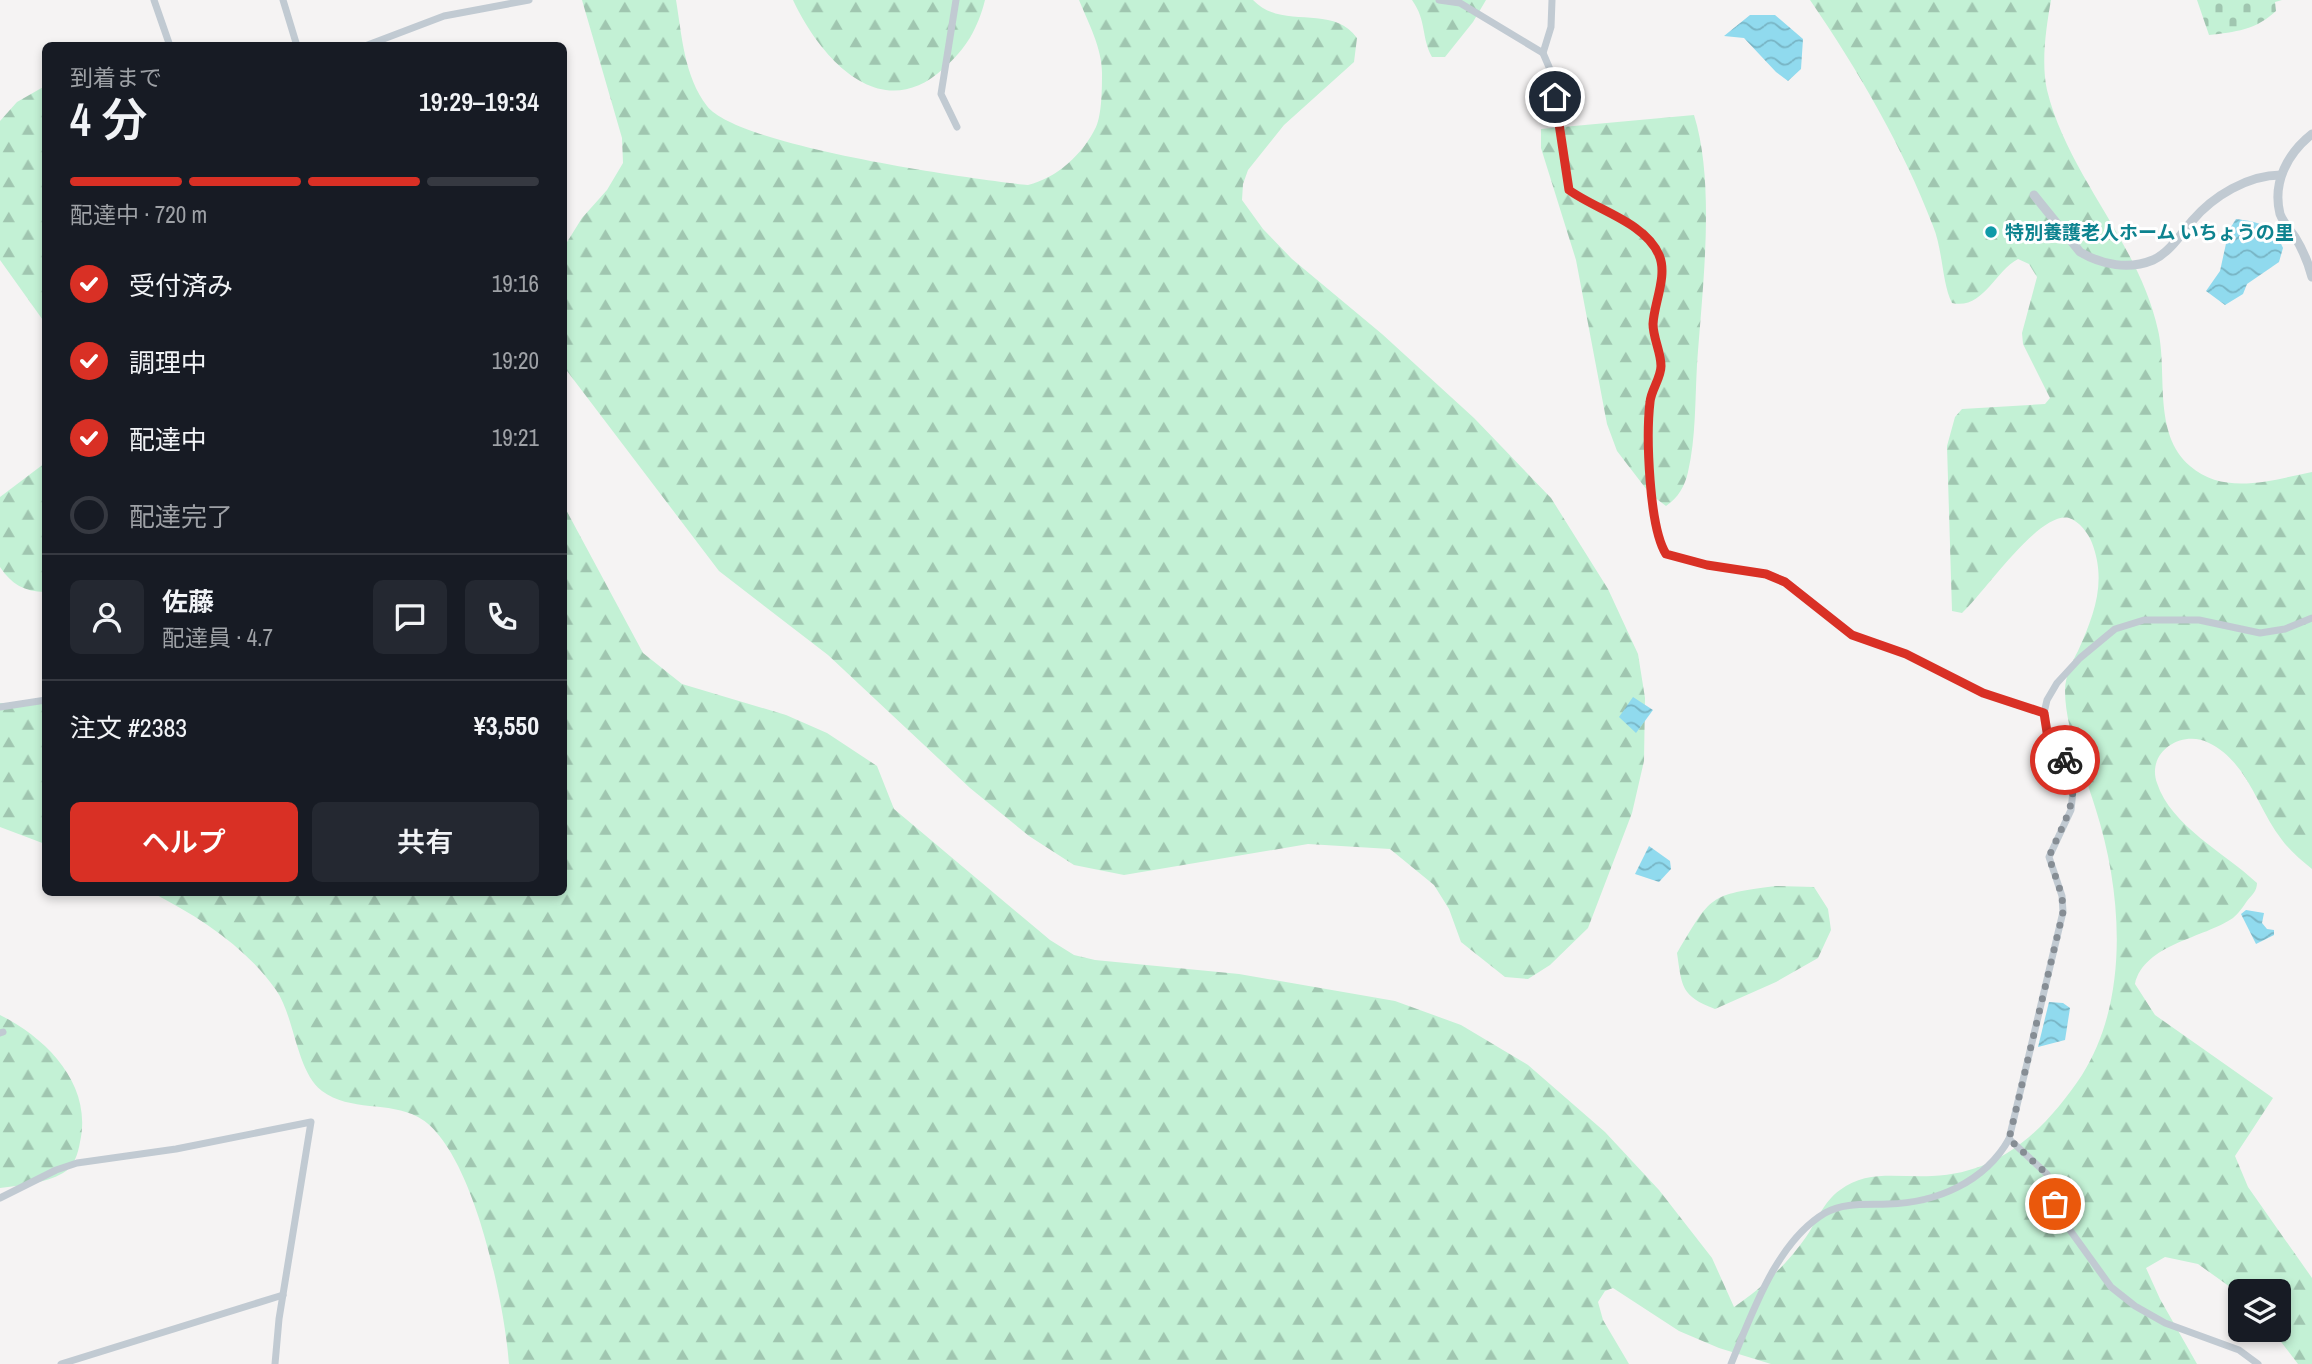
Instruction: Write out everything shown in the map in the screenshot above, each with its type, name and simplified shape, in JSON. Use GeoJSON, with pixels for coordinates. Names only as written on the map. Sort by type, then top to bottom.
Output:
{"type":"FeatureCollection","features":[{"type":"Feature","properties":{"kind":"street"},"geometry":{"type":"LineString","coordinates":[[154,0],[169,42]]}},
{"type":"Feature","properties":{"kind":"street"},"geometry":{"type":"LineString","coordinates":[[283,0],[297,42]]}},
{"type":"Feature","properties":{"kind":"street"},"geometry":{"type":"LineString","coordinates":[[376,42],[444,16],[529,0]]}},
{"type":"Feature","properties":{"kind":"street"},"geometry":{"type":"LineString","coordinates":[[956,0],[941,94],[957,127]]}},
{"type":"Feature","properties":{"kind":"street"},"geometry":{"type":"LineString","coordinates":[[1439,0],[1460,3],[1543,53],[1552,74],[1569,190],[1588,205],[1634,229],[1649,240],[1659,256],[1661,268],[1653,326],[1661,367],[1650,399],[1650,429],[1656,530],[1666,554],[1707,565],[1766,574],[1785,582],[1852,635],[1906,654],[1983,693],[2044,713]]}},
{"type":"Feature","properties":{"kind":"street"},"geometry":{"type":"LineString","coordinates":[[1543,53],[1551,27],[1552,0]]}},
{"type":"Feature","properties":{"kind":"street"},"geometry":{"type":"LineString","coordinates":[[2312,134],[2293,149],[2281,175],[2281,216],[2305,255],[2312,276]]}},
{"type":"Feature","properties":{"kind":"street"},"geometry":{"type":"LineString","coordinates":[[2034,195],[2080,252],[2123,267],[2154,260],[2213,201],[2236,187],[2263,175],[2281,175]]}},
{"type":"Feature","properties":{"kind":"street"},"geometry":{"type":"LineString","coordinates":[[1731,1364],[1771,1270],[1802,1233],[1826,1212],[1848,1205],[1918,1202],[1941,1195],[1986,1171],[2009,1139],[2058,940],[2062,896],[2049,857],[2071,810],[2074,781],[2047,732],[2044,713],[2047,700],[2057,683],[2115,629],[2144,620],[2199,620],[2260,634],[2286,629],[2312,618]]}},
{"type":"Feature","properties":{"kind":"street"},"geometry":{"type":"LineString","coordinates":[[0,707],[42,701]]}},
{"type":"Feature","properties":{"kind":"street"},"geometry":{"type":"LineString","coordinates":[[0,1198],[56,1170],[77,1163],[151,1153],[311,1122],[283,1295],[275,1364]]}},
{"type":"Feature","properties":{"kind":"street"},"geometry":{"type":"LineString","coordinates":[[2009,1139],[2047,1174],[2055,1204],[2067,1226],[2111,1287],[2135,1306],[2165,1322],[2239,1349],[2258,1364]]}},
{"type":"Feature","properties":{"kind":"street"},"geometry":{"type":"LineString","coordinates":[[61,1364],[283,1295]]}},
{"type":"Feature","properties":{"kind":"green space"},"geometry":{"type":"Polygon","coordinates":[[[582,0],[676,0],[685,55],[693,82],[707,106],[727,121],[806,147],[857,158],[1028,185],[1049,177],[1068,164],[1091,137],[1098,122],[1102,79],[1100,54],[1079,0],[1253,0],[1278,14],[1321,19],[1347,28],[1357,38],[1354,62],[1284,125],[1248,170],[1243,184],[1242,200],[1263,229],[1292,259],[1382,334],[1474,418],[1551,498],[1608,589],[1638,654],[1645,698],[1644,761],[1632,813],[1588,928],[1550,965],[1528,979],[1505,977],[1461,942],[1449,909],[1434,885],[1390,849],[1308,844],[1124,875],[1074,865],[1029,836],[970,788],[828,655],[719,571],[567,371],[567,242],[582,218],[607,190],[623,163],[622,138],[582,0]]]}},
{"type":"Feature","properties":{"kind":"green space"},"geometry":{"type":"Polygon","coordinates":[[[793,0],[985,0],[970,37],[952,61],[921,84],[898,90],[876,88],[855,78],[836,63],[819,43],[793,0]]]}},
{"type":"Feature","properties":{"kind":"green space"},"geometry":{"type":"Polygon","coordinates":[[[1412,0],[1486,0],[1473,22],[1445,57],[1432,57],[1420,15],[1412,0]]]}},
{"type":"Feature","properties":{"kind":"green space"},"geometry":{"type":"Polygon","coordinates":[[[1810,0],[2051,0],[2044,57],[2047,90],[2071,152],[2136,268],[2149,298],[2161,347],[2166,420],[2170,437],[2178,452],[2190,466],[2218,481],[2265,482],[2312,472],[2312,869],[2282,840],[2243,774],[2222,751],[2199,739],[2178,741],[2169,746],[2157,762],[2155,772],[2164,798],[2186,826],[2244,872],[2257,886],[2233,918],[2162,951],[2141,971],[2135,984],[2155,1015],[2273,1098],[2235,1156],[2248,1187],[2312,1278],[2312,1364],[2298,1364],[2281,1342],[2291,1342],[2291,1279],[2228,1279],[2228,1285],[2198,1264],[2165,1257],[2146,1268],[2160,1299],[2197,1364],[1771,1364],[1719,1348],[1679,1331],[1613,1288],[1605,1291],[1598,1302],[1603,1320],[1629,1364],[509,1364],[501,1305],[483,1230],[455,1160],[438,1134],[418,1117],[407,1112],[345,1102],[322,1091],[307,1071],[288,1014],[264,974],[220,934],[158,896],[567,896],[567,512],[643,653],[682,684],[786,715],[827,733],[877,766],[894,809],[1050,940],[1074,955],[1095,960],[1239,974],[1395,1001],[1461,1025],[1528,1065],[1605,1132],[1659,1190],[1712,1258],[1734,1307],[1782,1266],[1799,1247],[1829,1200],[1850,1183],[1884,1176],[1932,1176],[1979,1167],[2019,1145],[2037,1130],[2082,1075],[2097,1045],[2108,1013],[2114,979],[2117,945],[2112,875],[2096,810],[2072,736],[2065,690],[2069,670],[2097,598],[2098,571],[2091,539],[2073,520],[2057,519],[2028,539],[1962,613],[1952,611],[1947,446],[1955,417],[1962,409],[2045,404],[2050,398],[2023,344],[2022,333],[2037,277],[2029,264],[2018,259],[1980,296],[1963,304],[1952,303],[1946,286],[1939,245],[1921,196],[1894,138],[1862,81],[1810,0]]]}},
{"type":"Feature","properties":{"kind":"green space"},"geometry":{"type":"Polygon","coordinates":[[[2197,0],[2282,0],[2275,2],[2276,11],[2253,26],[2209,35],[2197,0]]]}},
{"type":"Feature","properties":{"kind":"green space"},"geometry":{"type":"Polygon","coordinates":[[[42,88],[42,319],[0,260],[0,121],[17,102],[42,88]]]}},
{"type":"Feature","properties":{"kind":"green space"},"geometry":{"type":"Polygon","coordinates":[[[1694,115],[1701,143],[1704,173],[1706,238],[1694,432],[1685,482],[1666,506],[1650,494],[1617,451],[1607,424],[1576,260],[1541,148],[1541,129],[1694,115]]]}},
{"type":"Feature","properties":{"kind":"green space"},"geometry":{"type":"Polygon","coordinates":[[[42,465],[42,592],[19,586],[0,567],[0,497],[42,465]]]}},
{"type":"Feature","properties":{"kind":"green space"},"geometry":{"type":"Polygon","coordinates":[[[0,703],[42,703],[42,843],[0,827],[0,703]]]}},
{"type":"Feature","properties":{"kind":"green space"},"geometry":{"type":"Polygon","coordinates":[[[1776,886],[1814,887],[1828,909],[1831,930],[1818,958],[1776,982],[1715,1009],[1695,1000],[1682,982],[1677,953],[1698,919],[1714,901],[1724,896],[1776,886]]]}},
{"type":"Feature","properties":{"kind":"green space"},"geometry":{"type":"Polygon","coordinates":[[[0,1015],[34,1036],[62,1065],[73,1082],[82,1121],[78,1151],[73,1164],[67,1170],[40,1182],[0,1188],[0,1015]]]}},
{"type":"Feature","properties":{"kind":"water"},"geometry":{"type":"Polygon","coordinates":[[[1750,15],[1775,15],[1803,39],[1801,69],[1788,81],[1744,38],[1724,36],[1750,15]]]}},
{"type":"Feature","properties":{"kind":"water"},"geometry":{"type":"Polygon","coordinates":[[[2236,219],[2265,226],[2275,234],[2283,248],[2279,262],[2247,284],[2243,294],[2225,305],[2206,291],[2220,271],[2229,230],[2236,219]]]}},
{"type":"Feature","properties":{"kind":"water"},"geometry":{"type":"Polygon","coordinates":[[[1633,697],[1653,710],[1636,733],[1619,717],[1633,697]]]}},
{"type":"Feature","properties":{"kind":"water"},"geometry":{"type":"Polygon","coordinates":[[[1649,846],[1670,861],[1671,869],[1659,882],[1635,874],[1649,846]]]}},
{"type":"Feature","properties":{"kind":"water"},"geometry":{"type":"Polygon","coordinates":[[[2246,910],[2264,913],[2262,923],[2267,929],[2274,930],[2274,935],[2256,944],[2241,914],[2246,910]]]}},
{"type":"Feature","properties":{"kind":"water"},"geometry":{"type":"Polygon","coordinates":[[[2049,1002],[2063,1003],[2070,1008],[2065,1040],[2038,1047],[2049,1002]]]}},
{"type":"Feature","properties":{"kind":"way so far"},"geometry":{"type":"LineString","coordinates":[[2055,1204],[2047,1174],[2009,1139],[2063,912],[2062,896],[2049,857],[2071,810],[2074,781],[2065,760]]}},
{"type":"Feature","properties":{"kind":"place","name":"特別養護老人ホーム いちょうの里"},"geometry":{"type":"Point","coordinates":[1991,232]}},
{"type":"Feature","properties":{"kind":"route"},"geometry":{"type":"LineString","coordinates":[[1555,97],[1569,190],[1588,205],[1615,218],[1649,240],[1659,256],[1661,268],[1653,326],[1661,367],[1650,399],[1651,475],[1656,530],[1666,554],[1707,565],[1766,574],[1785,582],[1852,635],[1906,654],[1983,693],[2044,713],[2047,732],[2065,760]]}}]}
